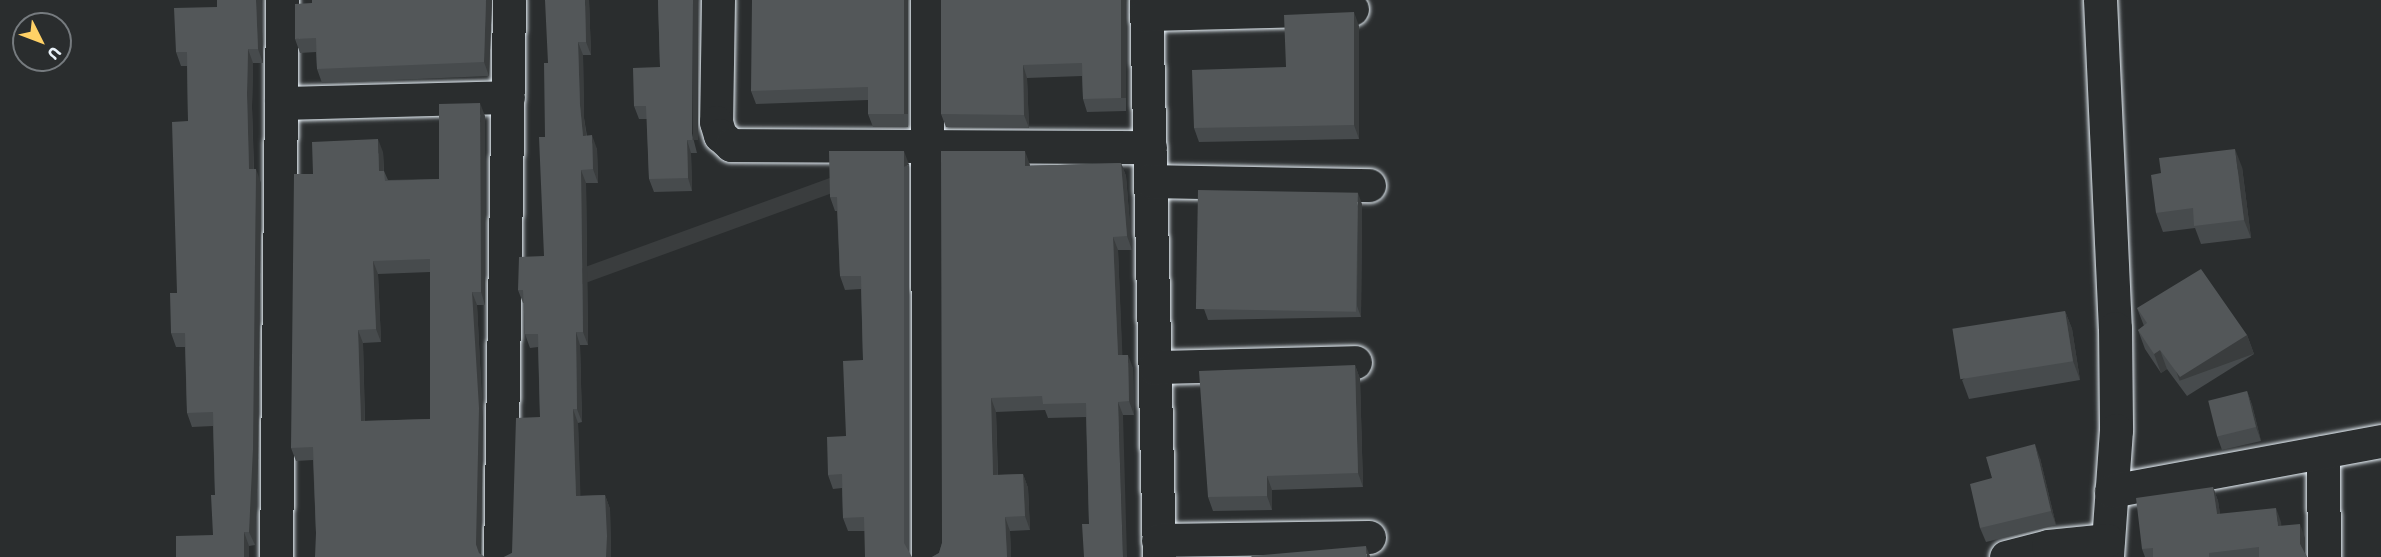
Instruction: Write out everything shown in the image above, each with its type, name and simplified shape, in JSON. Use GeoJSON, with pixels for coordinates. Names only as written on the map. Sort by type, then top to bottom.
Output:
{"type":"FeatureCollection","features":[{"type":"Feature","properties":{"kind":"street"},"geometry":{"type":"LineString","coordinates":[[276,557],[282,0]]}},
{"type":"Feature","properties":{"kind":"street"},"geometry":{"type":"LineString","coordinates":[[500,557],[509,0]]}},
{"type":"Feature","properties":{"kind":"street"},"geometry":{"type":"LineString","coordinates":[[718,0],[715,111],[724,141],[744,147],[929,144],[1150,147]]}},
{"type":"Feature","properties":{"kind":"street"},"geometry":{"type":"LineString","coordinates":[[927,0],[928,557]]}},
{"type":"Feature","properties":{"kind":"street"},"geometry":{"type":"LineString","coordinates":[[2006,557],[2048,546],[2107,548],[2116,430],[2115,328],[2100,0]]}},
{"type":"Feature","properties":{"kind":"street"},"geometry":{"type":"LineString","coordinates":[[1353,9],[1146,7],[1158,548],[1368,537]]}},
{"type":"Feature","properties":{"kind":"street"},"geometry":{"type":"LineString","coordinates":[[281,103],[508,98]]}},
{"type":"Feature","properties":{"kind":"street"},"geometry":{"type":"LineString","coordinates":[[1151,181],[1369,185]]}},
{"type":"Feature","properties":{"kind":"street"},"geometry":{"type":"LineString","coordinates":[[1155,367],[1355,362]]}},
{"type":"Feature","properties":{"kind":"street"},"geometry":{"type":"LineString","coordinates":[[2111,491],[2381,441]]}},
{"type":"Feature","properties":{"kind":"street"},"geometry":{"type":"LineString","coordinates":[[2323,452],[2324,557]]}},
{"type":"Feature","properties":{"kind":"building"},"geometry":{"type":"Polygon","coordinates":[[[217,0],[256,0],[258,49],[248,49],[247,94],[249,169],[256,169],[253,449],[249,532],[244,532],[244,557],[176,557],[176,536],[213,535],[211,495],[215,495],[213,412],[187,413],[185,333],[171,333],[170,293],[177,293],[172,122],[188,121],[187,52],[176,52],[174,8],[217,7],[217,0]]]}},
{"type":"Feature","properties":{"kind":"building"},"geometry":{"type":"Polygon","coordinates":[[[312,0],[486,0],[484,62],[317,69],[316,38],[295,39],[295,4],[312,3],[312,0]]]}},
{"type":"Feature","properties":{"kind":"building"},"geometry":{"type":"Polygon","coordinates":[[[545,0],[585,0],[586,42],[578,42],[580,105],[583,136],[592,135],[593,169],[581,170],[583,332],[576,332],[577,409],[573,409],[576,496],[605,495],[606,557],[504,557],[512,553],[516,418],[540,417],[538,334],[525,334],[523,290],[518,290],[519,257],[544,256],[539,137],[545,137],[544,63],[548,63],[545,0]]]}},
{"type":"Feature","properties":{"kind":"building"},"geometry":{"type":"Polygon","coordinates":[[[658,0],[693,0],[692,140],[687,140],[688,178],[649,179],[646,106],[634,106],[633,68],[660,67],[658,0]]]}},
{"type":"Feature","properties":{"kind":"building"},"geometry":{"type":"Polygon","coordinates":[[[752,0],[904,0],[904,114],[868,114],[868,87],[751,91],[752,0]]]}},
{"type":"Feature","properties":{"kind":"building"},"geometry":{"type":"Polygon","coordinates":[[[941,0],[1121,0],[1121,98],[1083,99],[1082,63],[1023,65],[1024,115],[941,114],[941,0]]]}},
{"type":"Feature","properties":{"kind":"building"},"geometry":{"type":"Polygon","coordinates":[[[1354,12],[1354,125],[1194,128],[1192,70],[1286,67],[1284,15],[1354,12]]]}},
{"type":"Feature","properties":{"kind":"building"},"geometry":{"type":"Polygon","coordinates":[[[480,103],[481,292],[472,292],[479,408],[476,544],[479,553],[485,557],[315,557],[313,447],[291,448],[294,174],[313,174],[312,142],[378,139],[379,171],[384,171],[385,181],[439,179],[439,104],[480,103]],[[430,259],[373,261],[376,329],[358,330],[361,421],[430,419],[430,259]]]}},
{"type":"Feature","properties":{"kind":"building"},"geometry":{"type":"Polygon","coordinates":[[[2235,149],[2244,220],[2194,226],[2193,208],[2156,213],[2151,175],[2161,173],[2159,158],[2235,149]]]}},
{"type":"Feature","properties":{"kind":"building"},"geometry":{"type":"Polygon","coordinates":[[[829,151],[904,151],[904,543],[912,557],[865,557],[864,517],[843,518],[842,474],[828,475],[827,437],[846,436],[843,361],[863,360],[861,276],[840,276],[837,197],[830,197],[829,151]]]}},
{"type":"Feature","properties":{"kind":"building"},"geometry":{"type":"Polygon","coordinates":[[[941,151],[1025,151],[1025,166],[1121,163],[1127,236],[1113,237],[1118,355],[1128,355],[1129,401],[1118,402],[1123,557],[1084,557],[1082,524],[1089,524],[1086,403],[1043,404],[1042,396],[991,398],[993,475],[1023,474],[1025,516],[1005,517],[1007,557],[932,557],[939,553],[942,543],[941,151]]]}},
{"type":"Feature","properties":{"kind":"building"},"geometry":{"type":"Polygon","coordinates":[[[1198,190],[1358,193],[1356,312],[1196,309],[1198,190]]]}},
{"type":"Feature","properties":{"kind":"building"},"geometry":{"type":"Polygon","coordinates":[[[2201,269],[2247,335],[2180,377],[2160,350],[2154,354],[2138,330],[2147,323],[2137,308],[2201,269]]]}},
{"type":"Feature","properties":{"kind":"building"},"geometry":{"type":"Polygon","coordinates":[[[2065,311],[2073,361],[1960,379],[1952,329],[2065,311]]]}},
{"type":"Feature","properties":{"kind":"building"},"geometry":{"type":"Polygon","coordinates":[[[1355,365],[1358,473],[1267,476],[1267,496],[1208,497],[1199,371],[1355,365]]]}},
{"type":"Feature","properties":{"kind":"building"},"geometry":{"type":"Polygon","coordinates":[[[2247,391],[2256,427],[2217,437],[2208,401],[2247,391]]]}},
{"type":"Feature","properties":{"kind":"building"},"geometry":{"type":"Polygon","coordinates":[[[2035,444],[2051,511],[1980,528],[1970,484],[1992,478],[1986,457],[2035,444]]]}},
{"type":"Feature","properties":{"kind":"building"},"geometry":{"type":"Polygon","coordinates":[[[2213,487],[2217,514],[2276,508],[2278,526],[2300,524],[2300,544],[2307,557],[2259,557],[2259,547],[2209,553],[2209,557],[2153,557],[2153,548],[2142,549],[2136,498],[2213,487]]]}},
{"type":"Feature","properties":{"kind":"building"},"geometry":{"type":"Polygon","coordinates":[[[1366,546],[1367,557],[1252,557],[1251,556],[1366,546]]]}}]}
